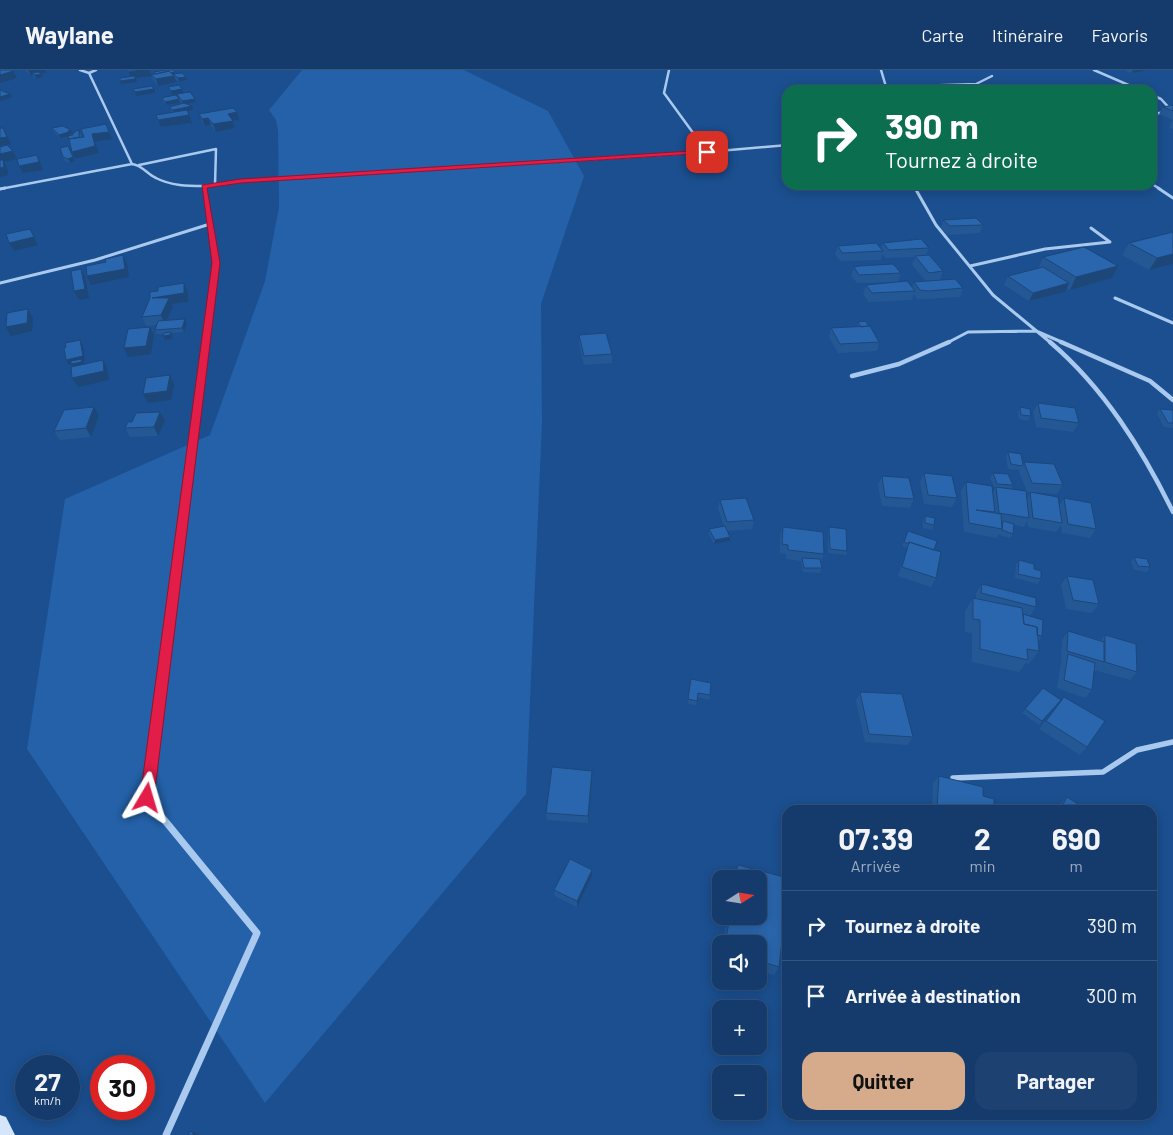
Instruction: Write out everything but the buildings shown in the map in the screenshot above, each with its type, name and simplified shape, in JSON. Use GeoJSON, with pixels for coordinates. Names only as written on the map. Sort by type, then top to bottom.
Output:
{"type":"FeatureCollection","features":[{"type":"Feature","properties":{"kind":"street"},"geometry":{"type":"LineString","coordinates":[[80,70],[89,73],[96,70]]}},
{"type":"Feature","properties":{"kind":"street"},"geometry":{"type":"LineString","coordinates":[[669,70],[664,93],[707,152]]}},
{"type":"Feature","properties":{"kind":"street"},"geometry":{"type":"LineString","coordinates":[[881,70],[886,85]]}},
{"type":"Feature","properties":{"kind":"street"},"geometry":{"type":"LineString","coordinates":[[1094,70],[1128,85]]}},
{"type":"Feature","properties":{"kind":"street"},"geometry":{"type":"LineString","coordinates":[[89,73],[132,164]]}},
{"type":"Feature","properties":{"kind":"street"},"geometry":{"type":"LineString","coordinates":[[958,85],[976,84],[992,76]]}},
{"type":"Feature","properties":{"kind":"street"},"geometry":{"type":"LineString","coordinates":[[1157,97],[1173,111]]}},
{"type":"Feature","properties":{"kind":"street"},"geometry":{"type":"LineString","coordinates":[[1157,113],[1173,111]]}},
{"type":"Feature","properties":{"kind":"street"},"geometry":{"type":"LineString","coordinates":[[139,165],[148,176],[174,186],[204,186],[241,181],[707,152],[782,146]]}},
{"type":"Feature","properties":{"kind":"street"},"geometry":{"type":"LineString","coordinates":[[0,189],[132,164],[139,165],[216,149],[215,185]]}},
{"type":"Feature","properties":{"kind":"street"},"geometry":{"type":"LineString","coordinates":[[166,1135],[257,933],[147,798],[216,263],[204,186]]}},
{"type":"Feature","properties":{"kind":"street"},"geometry":{"type":"LineString","coordinates":[[1157,187],[1173,198]]}},
{"type":"Feature","properties":{"kind":"street"},"geometry":{"type":"LineString","coordinates":[[916,190],[936,225],[993,295],[1070,360],[1100,390],[1151,468],[1173,512]]}},
{"type":"Feature","properties":{"kind":"street"},"geometry":{"type":"LineString","coordinates":[[0,283],[96,260],[210,224]]}},
{"type":"Feature","properties":{"kind":"street"},"geometry":{"type":"LineString","coordinates":[[970,266],[1045,249],[1110,242],[1091,228]]}},
{"type":"Feature","properties":{"kind":"street"},"geometry":{"type":"LineString","coordinates":[[1115,298],[1173,323]]}},
{"type":"Feature","properties":{"kind":"street"},"geometry":{"type":"LineString","coordinates":[[852,376],[899,364],[932,352],[968,332],[1036,331],[1150,381],[1173,400]]}},
{"type":"Feature","properties":{"kind":"street"},"geometry":{"type":"LineString","coordinates":[[953,778],[1103,772],[1137,750],[1173,742]]}},
{"type":"Feature","properties":{"kind":"street"},"geometry":{"type":"LineString","coordinates":[[0,1124],[7,1135]]}},
{"type":"Feature","properties":{"kind":"shaded area"},"geometry":{"type":"Polygon","coordinates":[[[302,70],[464,70],[548,111],[584,176],[541,304],[542,422],[526,794],[265,1103],[27,749],[65,499],[210,435],[265,281],[279,207],[278,131],[276,120],[269,110],[302,70]]]}},
{"type":"Feature","properties":{"kind":"route"},"geometry":{"type":"LineString","coordinates":[[147,798],[216,263],[204,186],[241,181],[707,152]]}}]}
